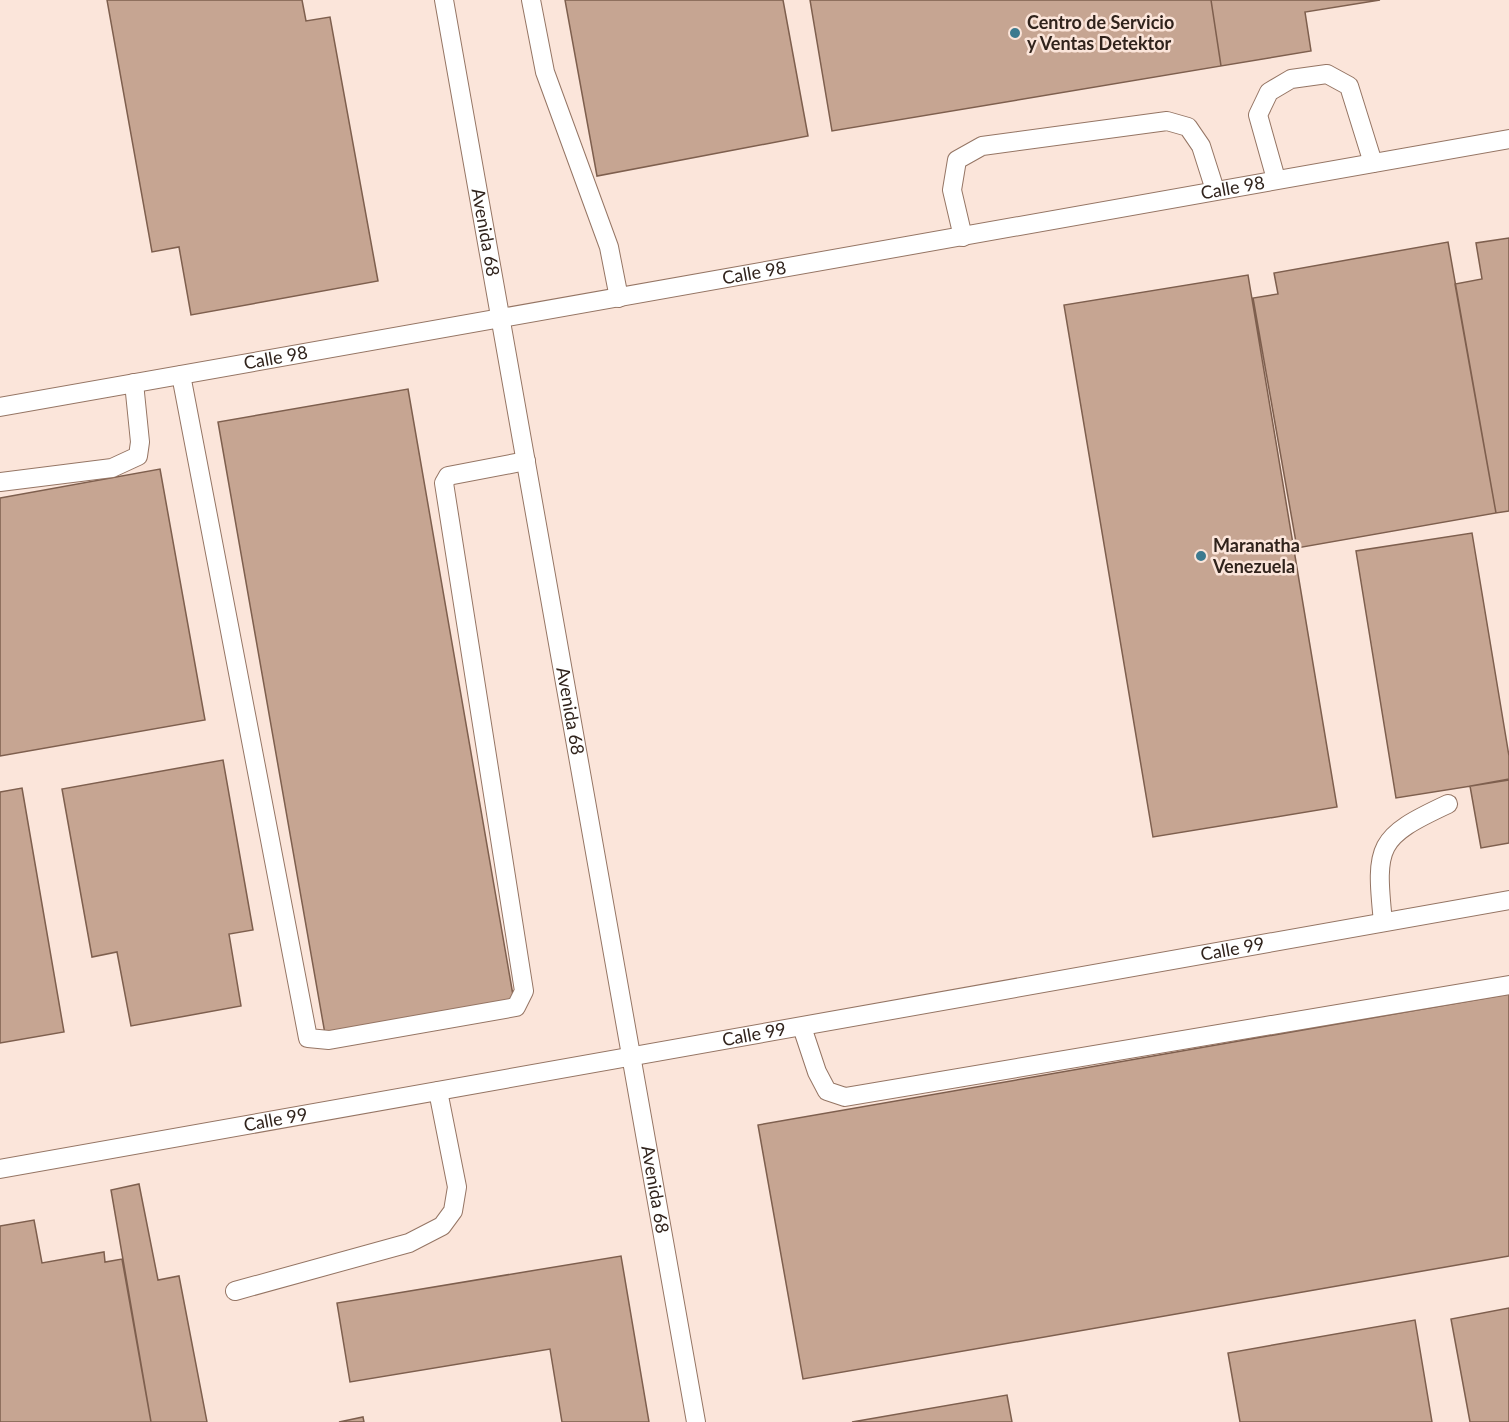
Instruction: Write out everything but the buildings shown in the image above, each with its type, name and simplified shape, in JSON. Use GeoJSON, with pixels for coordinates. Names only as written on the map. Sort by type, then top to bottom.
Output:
{"type":"FeatureCollection","features":[{"type":"Feature","properties":{"kind":"lane","name":"Avenida 68"},"geometry":{"type":"LineString","coordinates":[[444,0],[696,1422]]}},
{"type":"Feature","properties":{"kind":"lane"},"geometry":{"type":"LineString","coordinates":[[531,0],[545,72],[609,247],[619,298]]}},
{"type":"Feature","properties":{"kind":"lane"},"geometry":{"type":"LineString","coordinates":[[1276,179],[1258,116],[1269,92],[1291,79],[1327,74],[1349,86],[1373,163]]}},
{"type":"Feature","properties":{"kind":"lane"},"geometry":{"type":"LineString","coordinates":[[963,237],[952,190],[957,160],[982,146],[1167,122],[1188,127],[1202,146],[1215,190]]}},
{"type":"Feature","properties":{"kind":"lane","name":"Calle 98"},"geometry":{"type":"LineString","coordinates":[[0,407],[1509,139]]}},
{"type":"Feature","properties":{"kind":"lane"},"geometry":{"type":"LineString","coordinates":[[181,375],[308,1038],[329,1040],[516,1007],[524,991],[444,483],[448,476],[526,461]]}},
{"type":"Feature","properties":{"kind":"lane"},"geometry":{"type":"LineString","coordinates":[[0,482],[112,468],[138,456],[140,442],[134,383]]}},
{"type":"Feature","properties":{"kind":"lane"},"geometry":{"type":"LineString","coordinates":[[1383,922],[1378,874],[1385,844],[1409,822],[1448,804]]}},
{"type":"Feature","properties":{"kind":"lane","name":"Calle 99"},"geometry":{"type":"LineString","coordinates":[[0,1169],[1509,900]]}},
{"type":"Feature","properties":{"kind":"lane"},"geometry":{"type":"LineString","coordinates":[[802,1027],[817,1072],[827,1091],[845,1097],[1509,985]]}},
{"type":"Feature","properties":{"kind":"lane"},"geometry":{"type":"LineString","coordinates":[[236,1291],[409,1243],[442,1226],[453,1211],[457,1186],[438,1091]]}},
{"type":"Feature","properties":{"kind":"place","name":"Centro de Servicio y Ventas Detektor"},"geometry":{"type":"Point","coordinates":[1015,33]}},
{"type":"Feature","properties":{"kind":"place","name":"Maranatha Venezuela"},"geometry":{"type":"Point","coordinates":[1201,556]}}]}
